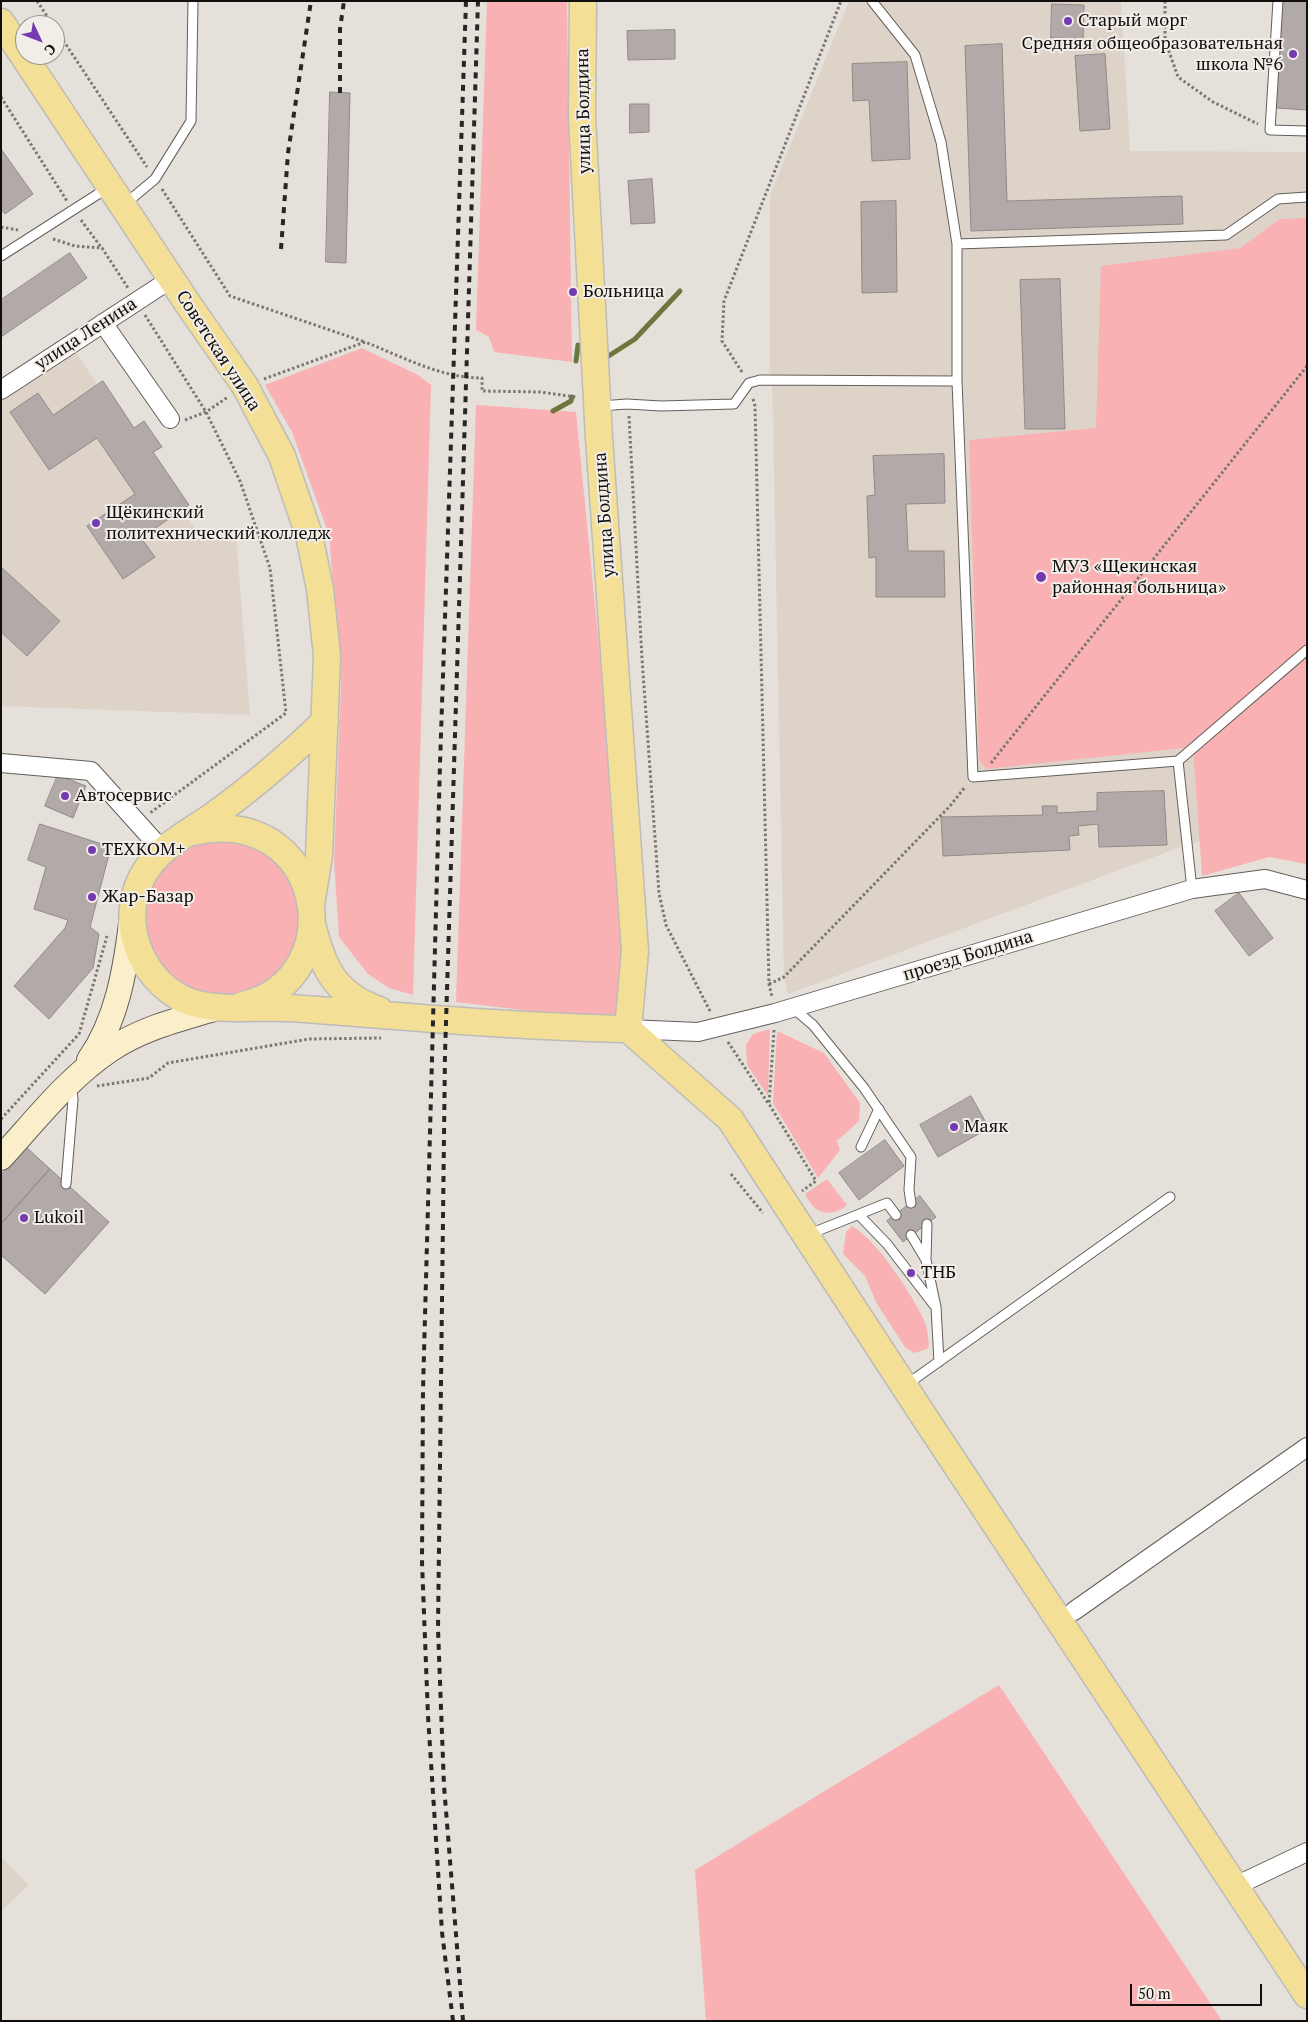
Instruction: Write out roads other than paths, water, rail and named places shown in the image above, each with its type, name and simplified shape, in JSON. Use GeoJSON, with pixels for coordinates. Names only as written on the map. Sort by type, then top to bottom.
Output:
{"type":"FeatureCollection","features":[{"type":"Feature","properties":{"kind":"main road","name":"улица Болдина"},"geometry":{"type":"LineString","coordinates":[[583,1],[582,117],[598,401],[635,951],[628,1029]]}},
{"type":"Feature","properties":{"kind":"main road","name":"Советская улица"},"geometry":{"type":"LineString","coordinates":[[1,22],[244,386],[282,456],[309,535],[320,589],[327,656],[319,856],[312,914],[306,948],[294,972],[282,985],[252,1003],[226,1007]]}},
{"type":"Feature","properties":{"kind":"main road"},"geometry":{"type":"LineString","coordinates":[[325,721],[290,755],[214,815],[170,845],[151,863],[141,878],[132,912],[133,930],[137,947],[155,978],[168,990],[183,999],[200,1005],[286,1008],[389,1027],[628,1029],[730,1119],[904,1387],[1307,1995]]}},
{"type":"Feature","properties":{"kind":"main road"},"geometry":{"type":"LineString","coordinates":[[170,845],[193,832],[210,828],[228,828],[245,830],[262,836],[277,846],[290,858],[300,872],[307,888],[319,952],[328,972],[344,990],[389,1027]]}},
{"type":"Feature","properties":{"kind":"street","name":"улица Ленина"},"geometry":{"type":"LineString","coordinates":[[1,390],[171,279]]}},
{"type":"Feature","properties":{"kind":"street"},"geometry":{"type":"LineString","coordinates":[[103,323],[175,421]]}},
{"type":"Feature","properties":{"kind":"street"},"geometry":{"type":"LineString","coordinates":[[1,763],[91,770],[137,822],[170,845]]}},
{"type":"Feature","properties":{"kind":"street","name":"проезд Болдина"},"geometry":{"type":"LineString","coordinates":[[628,1029],[698,1032],[775,1013],[1192,889],[1265,879],[1307,890]]}},
{"type":"Feature","properties":{"kind":"street"},"geometry":{"type":"LineString","coordinates":[[74,1085],[99,1046],[111,1020],[126,962],[132,912]]}},
{"type":"Feature","properties":{"kind":"street"},"geometry":{"type":"LineString","coordinates":[[1,1158],[110,1049],[164,1024],[226,1007]]}},
{"type":"Feature","properties":{"kind":"street"},"geometry":{"type":"LineString","coordinates":[[1074,1611],[1307,1447]]}},
{"type":"Feature","properties":{"kind":"street"},"geometry":{"type":"LineString","coordinates":[[1244,1882],[1307,1852]]}},
{"type":"Feature","properties":{"kind":"lane"},"geometry":{"type":"LineString","coordinates":[[1,256],[73,210],[116,196],[155,179],[191,121],[193,1]]}},
{"type":"Feature","properties":{"kind":"lane"},"geometry":{"type":"LineString","coordinates":[[872,1],[915,55],[942,142],[956,244],[957,381],[973,777],[1178,761],[1307,650]]}},
{"type":"Feature","properties":{"kind":"lane"},"geometry":{"type":"LineString","coordinates":[[1278,1],[1270,130],[1307,131]]}},
{"type":"Feature","properties":{"kind":"lane"},"geometry":{"type":"LineString","coordinates":[[956,244],[1226,235],[1278,199],[1307,197]]}},
{"type":"Feature","properties":{"kind":"lane"},"geometry":{"type":"LineString","coordinates":[[598,401],[661,406],[734,404],[749,383],[760,380],[957,381]]}},
{"type":"Feature","properties":{"kind":"lane"},"geometry":{"type":"LineString","coordinates":[[1178,761],[1192,889]]}},
{"type":"Feature","properties":{"kind":"lane"},"geometry":{"type":"LineString","coordinates":[[793,1008],[813,1025],[879,1109],[911,1157],[909,1190],[911,1203]]}},
{"type":"Feature","properties":{"kind":"lane"},"geometry":{"type":"LineString","coordinates":[[66,1184],[74,1085]]}},
{"type":"Feature","properties":{"kind":"lane"},"geometry":{"type":"LineString","coordinates":[[861,1147],[879,1109]]}},
{"type":"Feature","properties":{"kind":"lane"},"geometry":{"type":"LineString","coordinates":[[904,1387],[1170,1197]]}},
{"type":"Feature","properties":{"kind":"lane"},"geometry":{"type":"LineString","coordinates":[[806,1236],[887,1203],[896,1215]]}},
{"type":"Feature","properties":{"kind":"lane"},"geometry":{"type":"LineString","coordinates":[[859,1215],[887,1244],[936,1308]]}},
{"type":"Feature","properties":{"kind":"lane"},"geometry":{"type":"LineString","coordinates":[[927,1224],[926,1260],[936,1308],[939,1362]]}},
{"type":"Feature","properties":{"kind":"lane"},"geometry":{"type":"LineString","coordinates":[[912,1235],[926,1260]]}},
{"type":"Feature","properties":{"kind":"waterway"},"geometry":{"type":"LineString","coordinates":[[607,357],[635,339],[680,291]]}},
{"type":"Feature","properties":{"kind":"waterway"},"geometry":{"type":"LineString","coordinates":[[576,361],[578,345]]}},
{"type":"Feature","properties":{"kind":"waterway"},"geometry":{"type":"LineString","coordinates":[[553,411],[571,401],[572,397]]}},
{"type":"Feature","properties":{"kind":"railway"},"geometry":{"type":"LineString","coordinates":[[281,249],[288,153],[311,1]]}},
{"type":"Feature","properties":{"kind":"railway"},"geometry":{"type":"LineString","coordinates":[[340,93],[340,29],[344,1]]}},
{"type":"Feature","properties":{"kind":"railway"},"geometry":{"type":"LineString","coordinates":[[453,2021],[442,1932],[428,1716],[422,1562],[423,1390],[440,764],[466,1]]}},
{"type":"Feature","properties":{"kind":"railway"},"geometry":{"type":"LineString","coordinates":[[463,2021],[444,1786],[438,1629],[445,1054],[478,1]]}},
{"type":"Feature","properties":{"kind":"place","name":"Старый морг"},"geometry":{"type":"Point","coordinates":[1068,21]}},
{"type":"Feature","properties":{"kind":"place","name":"Средняя общеобразовательная школа №6"},"geometry":{"type":"Point","coordinates":[1293,54]}},
{"type":"Feature","properties":{"kind":"place","name":"Больница"},"geometry":{"type":"Point","coordinates":[573,292]}},
{"type":"Feature","properties":{"kind":"place","name":"Щёкинский политехнический колледж"},"geometry":{"type":"Point","coordinates":[96,523]}},
{"type":"Feature","properties":{"kind":"place","name":"МУЗ «Щекинская районная больница»"},"geometry":{"type":"Point","coordinates":[1041,577]}},
{"type":"Feature","properties":{"kind":"place","name":"Автосервис"},"geometry":{"type":"Point","coordinates":[65,796]}},
{"type":"Feature","properties":{"kind":"place","name":"ТЕХКОМ+"},"geometry":{"type":"Point","coordinates":[92,850]}},
{"type":"Feature","properties":{"kind":"place","name":"Жар-Базар"},"geometry":{"type":"Point","coordinates":[92,897]}},
{"type":"Feature","properties":{"kind":"place","name":"Маяк"},"geometry":{"type":"Point","coordinates":[954,1127]}},
{"type":"Feature","properties":{"kind":"place","name":"Lukoil"},"geometry":{"type":"Point","coordinates":[24,1218]}},
{"type":"Feature","properties":{"kind":"place","name":"ТНБ"},"geometry":{"type":"Point","coordinates":[911,1273]}}]}
